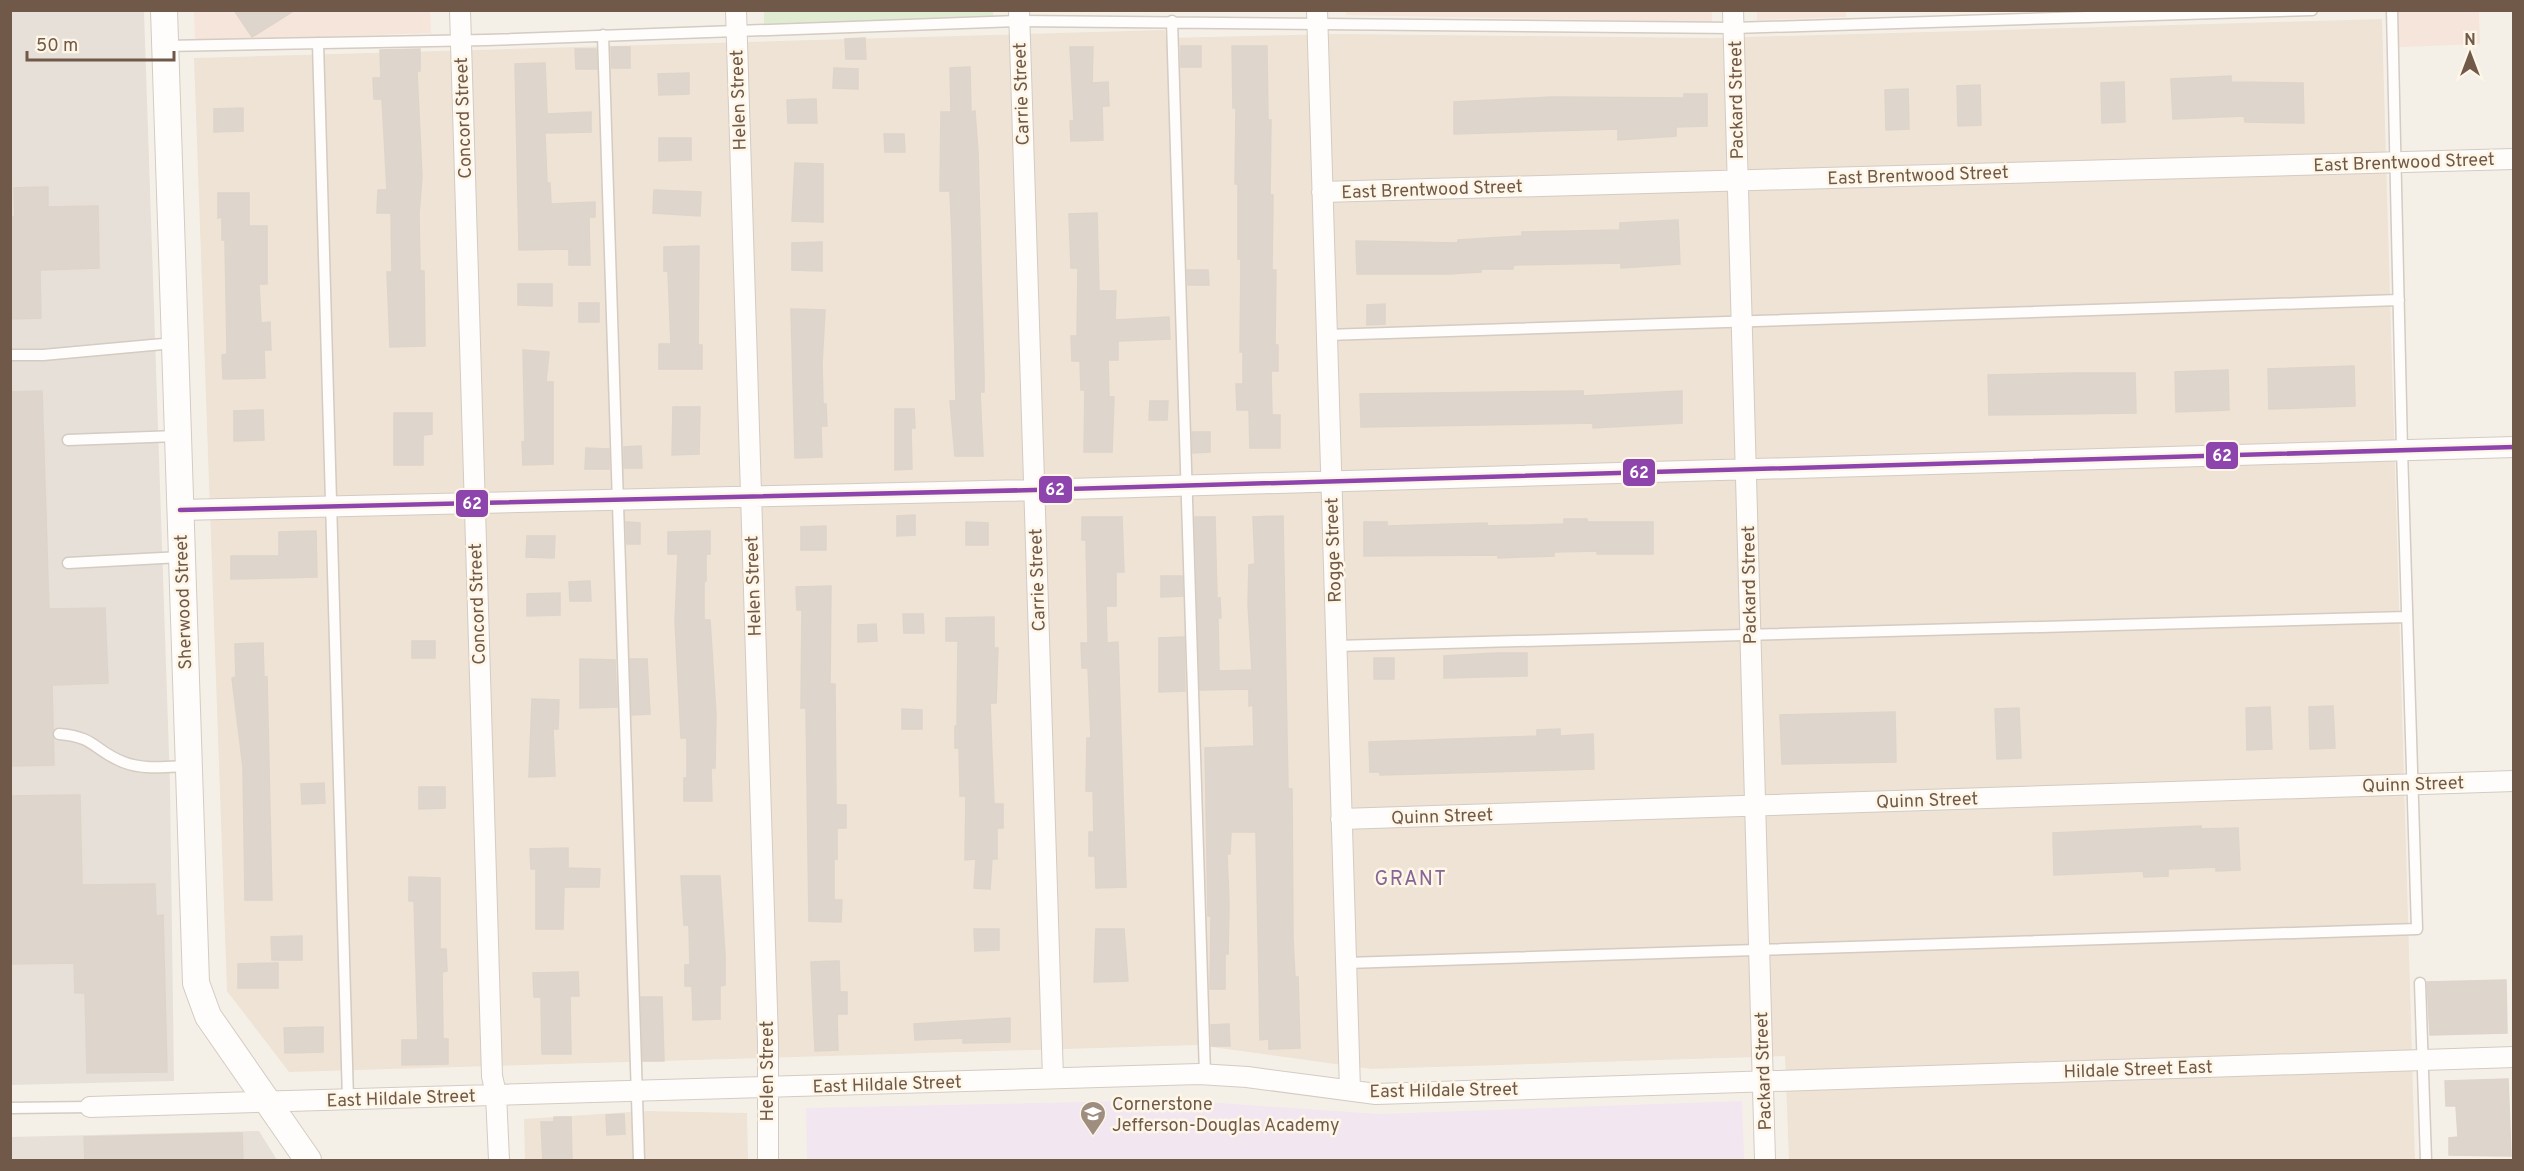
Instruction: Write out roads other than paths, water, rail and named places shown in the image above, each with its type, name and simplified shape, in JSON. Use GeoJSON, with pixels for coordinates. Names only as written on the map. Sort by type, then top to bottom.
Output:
{"type":"FeatureCollection","features":[{"type":"Feature","properties":{"kind":"street","name":"Sherwood Street"},"geometry":{"type":"LineString","coordinates":[[164,10],[196,983],[208,1016],[308,1161]]}},
{"type":"Feature","properties":{"kind":"street","name":"Concord Street"},"geometry":{"type":"LineString","coordinates":[[460,10],[492,1076],[496,1094],[499,1161]]}},
{"type":"Feature","properties":{"kind":"street","name":"Carrie Street"},"geometry":{"type":"LineString","coordinates":[[1019,16],[1053,1078]]}},
{"type":"Feature","properties":{"kind":"street","name":"Rogge Street"},"geometry":{"type":"LineString","coordinates":[[1317,18],[1350,1090]]}},
{"type":"Feature","properties":{"kind":"street","name":"Packard Street"},"geometry":{"type":"LineString","coordinates":[[1734,19],[1765,1161]]}},
{"type":"Feature","properties":{"kind":"street","name":"Helen Street"},"geometry":{"type":"LineString","coordinates":[[736,20],[768,1161]]}},
{"type":"Feature","properties":{"kind":"street","name":"East Brentwood Street"},"geometry":{"type":"LineString","coordinates":[[1322,192],[2514,159]]}},
{"type":"Feature","properties":{"kind":"street"},"geometry":{"type":"LineString","coordinates":[[180,510],[474,501],[1034,490],[2514,447]]}},
{"type":"Feature","properties":{"kind":"street","name":"Quinn Street"},"geometry":{"type":"LineString","coordinates":[[1341,819],[2514,781]]}},
{"type":"Feature","properties":{"kind":"street","name":"Hildale Street East"},"geometry":{"type":"LineString","coordinates":[[1763,1081],[2514,1058]]}},
{"type":"Feature","properties":{"kind":"street","name":"East Hildale Street"},"geometry":{"type":"LineString","coordinates":[[90,1107],[1205,1075],[1247,1077],[1376,1094],[1763,1081]]}},
{"type":"Feature","properties":{"kind":"lane"},"geometry":{"type":"LineString","coordinates":[[165,46],[603,35],[736,20],[1019,16],[1172,21],[1317,18],[1489,24],[2312,10]]}},
{"type":"Feature","properties":{"kind":"lane"},"geometry":{"type":"LineString","coordinates":[[1346,963],[2417,929],[2402,450],[2392,10]]}},
{"type":"Feature","properties":{"kind":"lane"},"geometry":{"type":"LineString","coordinates":[[1172,21],[1205,1075]]}},
{"type":"Feature","properties":{"kind":"lane"},"geometry":{"type":"LineString","coordinates":[[603,35],[616,498],[639,1161]]}},
{"type":"Feature","properties":{"kind":"lane"},"geometry":{"type":"LineString","coordinates":[[318,43],[348,1100]]}},
{"type":"Feature","properties":{"kind":"lane"},"geometry":{"type":"LineString","coordinates":[[1326,335],[2399,300]]}},
{"type":"Feature","properties":{"kind":"lane"},"geometry":{"type":"LineString","coordinates":[[10,355],[43,355],[175,343]]}},
{"type":"Feature","properties":{"kind":"lane"},"geometry":{"type":"LineString","coordinates":[[68,440],[177,436]]}},
{"type":"Feature","properties":{"kind":"lane"},"geometry":{"type":"LineString","coordinates":[[68,563],[182,557]]}},
{"type":"Feature","properties":{"kind":"lane"},"geometry":{"type":"LineString","coordinates":[[1336,646],[2407,617]]}},
{"type":"Feature","properties":{"kind":"lane"},"geometry":{"type":"LineString","coordinates":[[58,735],[89,739],[110,755],[133,765],[189,766]]}},
{"type":"Feature","properties":{"kind":"lane"},"geometry":{"type":"LineString","coordinates":[[2420,982],[2426,1161]]}},
{"type":"Feature","properties":{"kind":"lane","name":"East Hildale Street"},"geometry":{"type":"LineString","coordinates":[[10,1108],[90,1107]]}},
{"type":"Feature","properties":{"kind":"place","name":"Cornerstone Jefferson-Douglas Academy"},"geometry":{"type":"Point","coordinates":[1093,1137]}},
{"type":"Feature","properties":{"kind":"district","name":"GRANT"},"geometry":{"type":"Point","coordinates":[1411,878]}}]}
